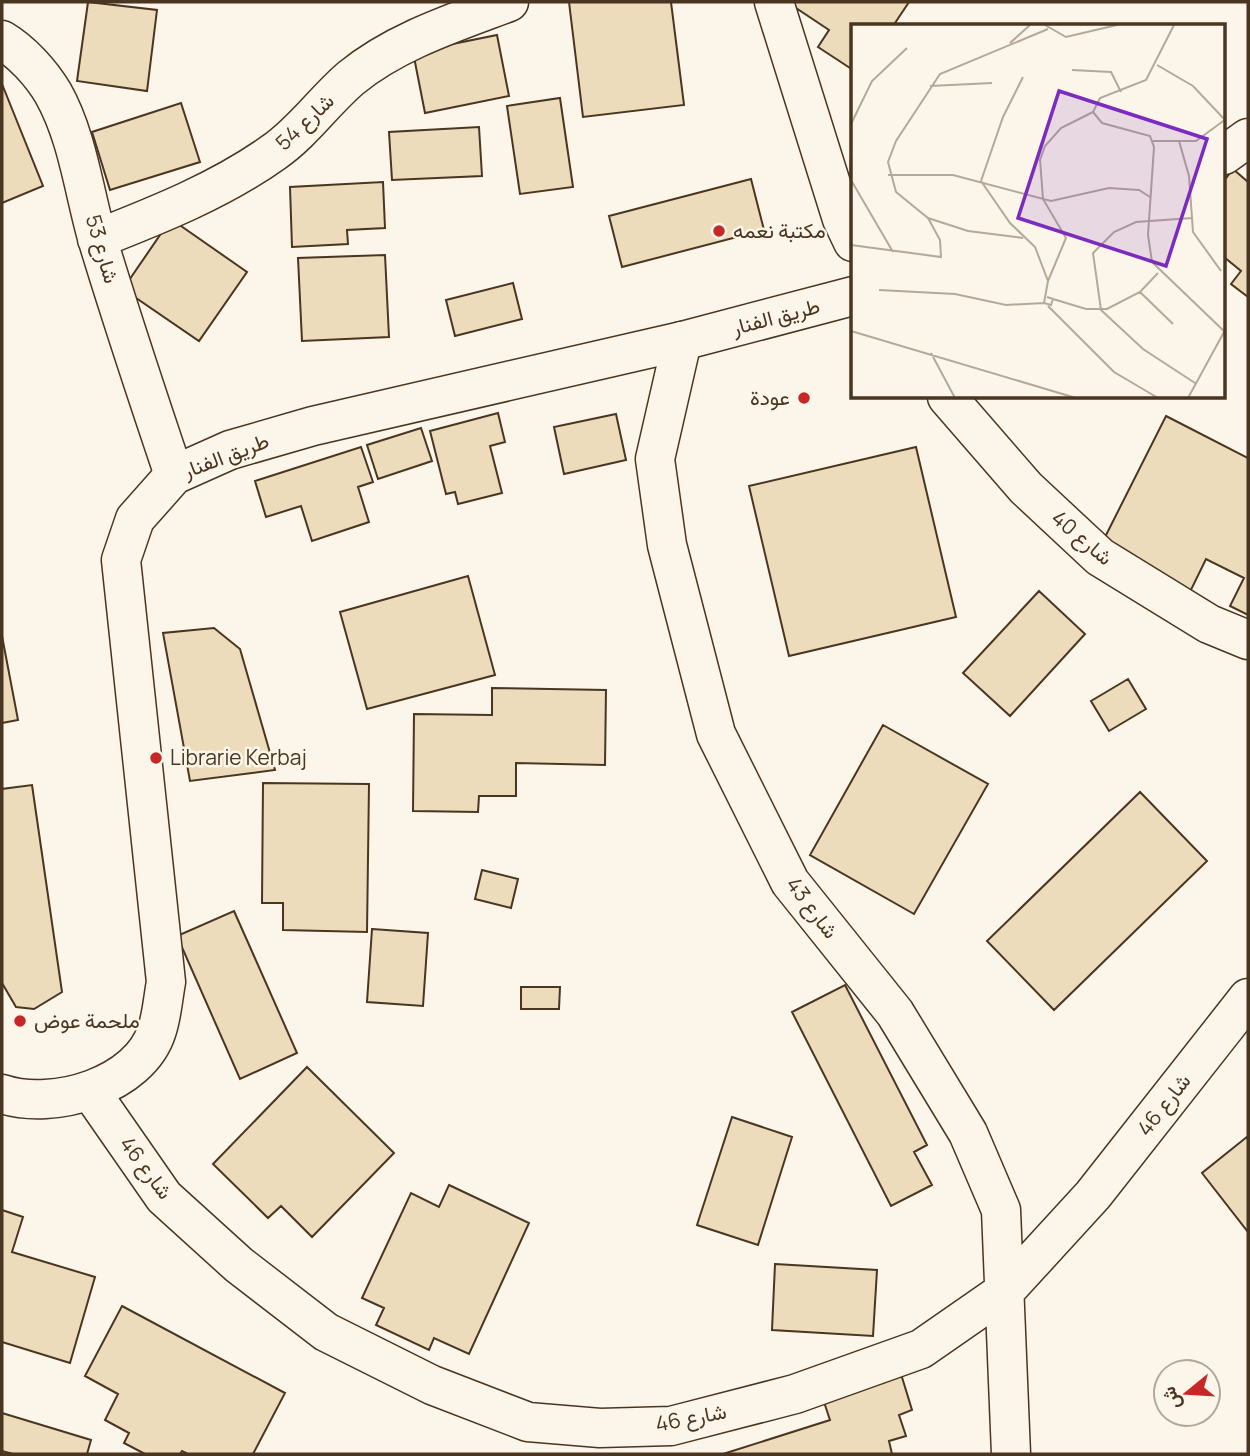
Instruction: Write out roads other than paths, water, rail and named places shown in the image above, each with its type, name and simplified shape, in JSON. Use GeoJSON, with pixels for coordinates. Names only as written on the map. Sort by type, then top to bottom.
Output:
{"type":"FeatureCollection","features":[{"type":"Feature","properties":{"kind":"street","name":"شارع 54"},"geometry":{"type":"LineString","coordinates":[[97,239],[235,179],[277,150],[326,100],[382,57],[446,25],[509,2]]}},
{"type":"Feature","properties":{"kind":"street"},"geometry":{"type":"LineString","coordinates":[[774,2],[842,219],[851,238]]}},
{"type":"Feature","properties":{"kind":"street","name":"شارع 53"},"geometry":{"type":"LineString","coordinates":[[2,40],[13,46],[54,95],[81,173],[97,239],[174,475]]}},
{"type":"Feature","properties":{"kind":"street"},"geometry":{"type":"LineString","coordinates":[[1226,154],[1248,138]]}},
{"type":"Feature","properties":{"kind":"street","name":"طريق الفنار"},"geometry":{"type":"LineString","coordinates":[[2,1094],[45,1098],[91,1093],[134,1067],[157,1032],[166,982],[121,560],[135,519],[174,475],[230,450],[313,426],[682,341],[851,297]]}},
{"type":"Feature","properties":{"kind":"street","name":"شارع 43"},"geometry":{"type":"LineString","coordinates":[[682,341],[655,459],[667,545],[716,734],[790,882],[895,1013],[968,1133],[1001,1210],[1011,1454]]}},
{"type":"Feature","properties":{"kind":"street","name":"شارع 40"},"geometry":{"type":"LineString","coordinates":[[949,399],[1026,488],[1100,557],[1209,624],[1248,640]]}},
{"type":"Feature","properties":{"kind":"street","name":"شارع 46"},"geometry":{"type":"LineString","coordinates":[[91,1093],[164,1197],[239,1265],[326,1332],[432,1385],[528,1422],[600,1428],[671,1426],[795,1394],[921,1349],[1006,1290],[1093,1195],[1248,998]]}},
{"type":"Feature","properties":{"kind":"place","name":"مكتبة نعمه"},"geometry":{"type":"Point","coordinates":[719,231]}},
{"type":"Feature","properties":{"kind":"place","name":"عودة"},"geometry":{"type":"Point","coordinates":[804,398]}},
{"type":"Feature","properties":{"kind":"place","name":"Librarie Kerbaj"},"geometry":{"type":"Point","coordinates":[156,758]}},
{"type":"Feature","properties":{"kind":"place","name":"ملحمة عوض"},"geometry":{"type":"Point","coordinates":[20,1021]}}]}
